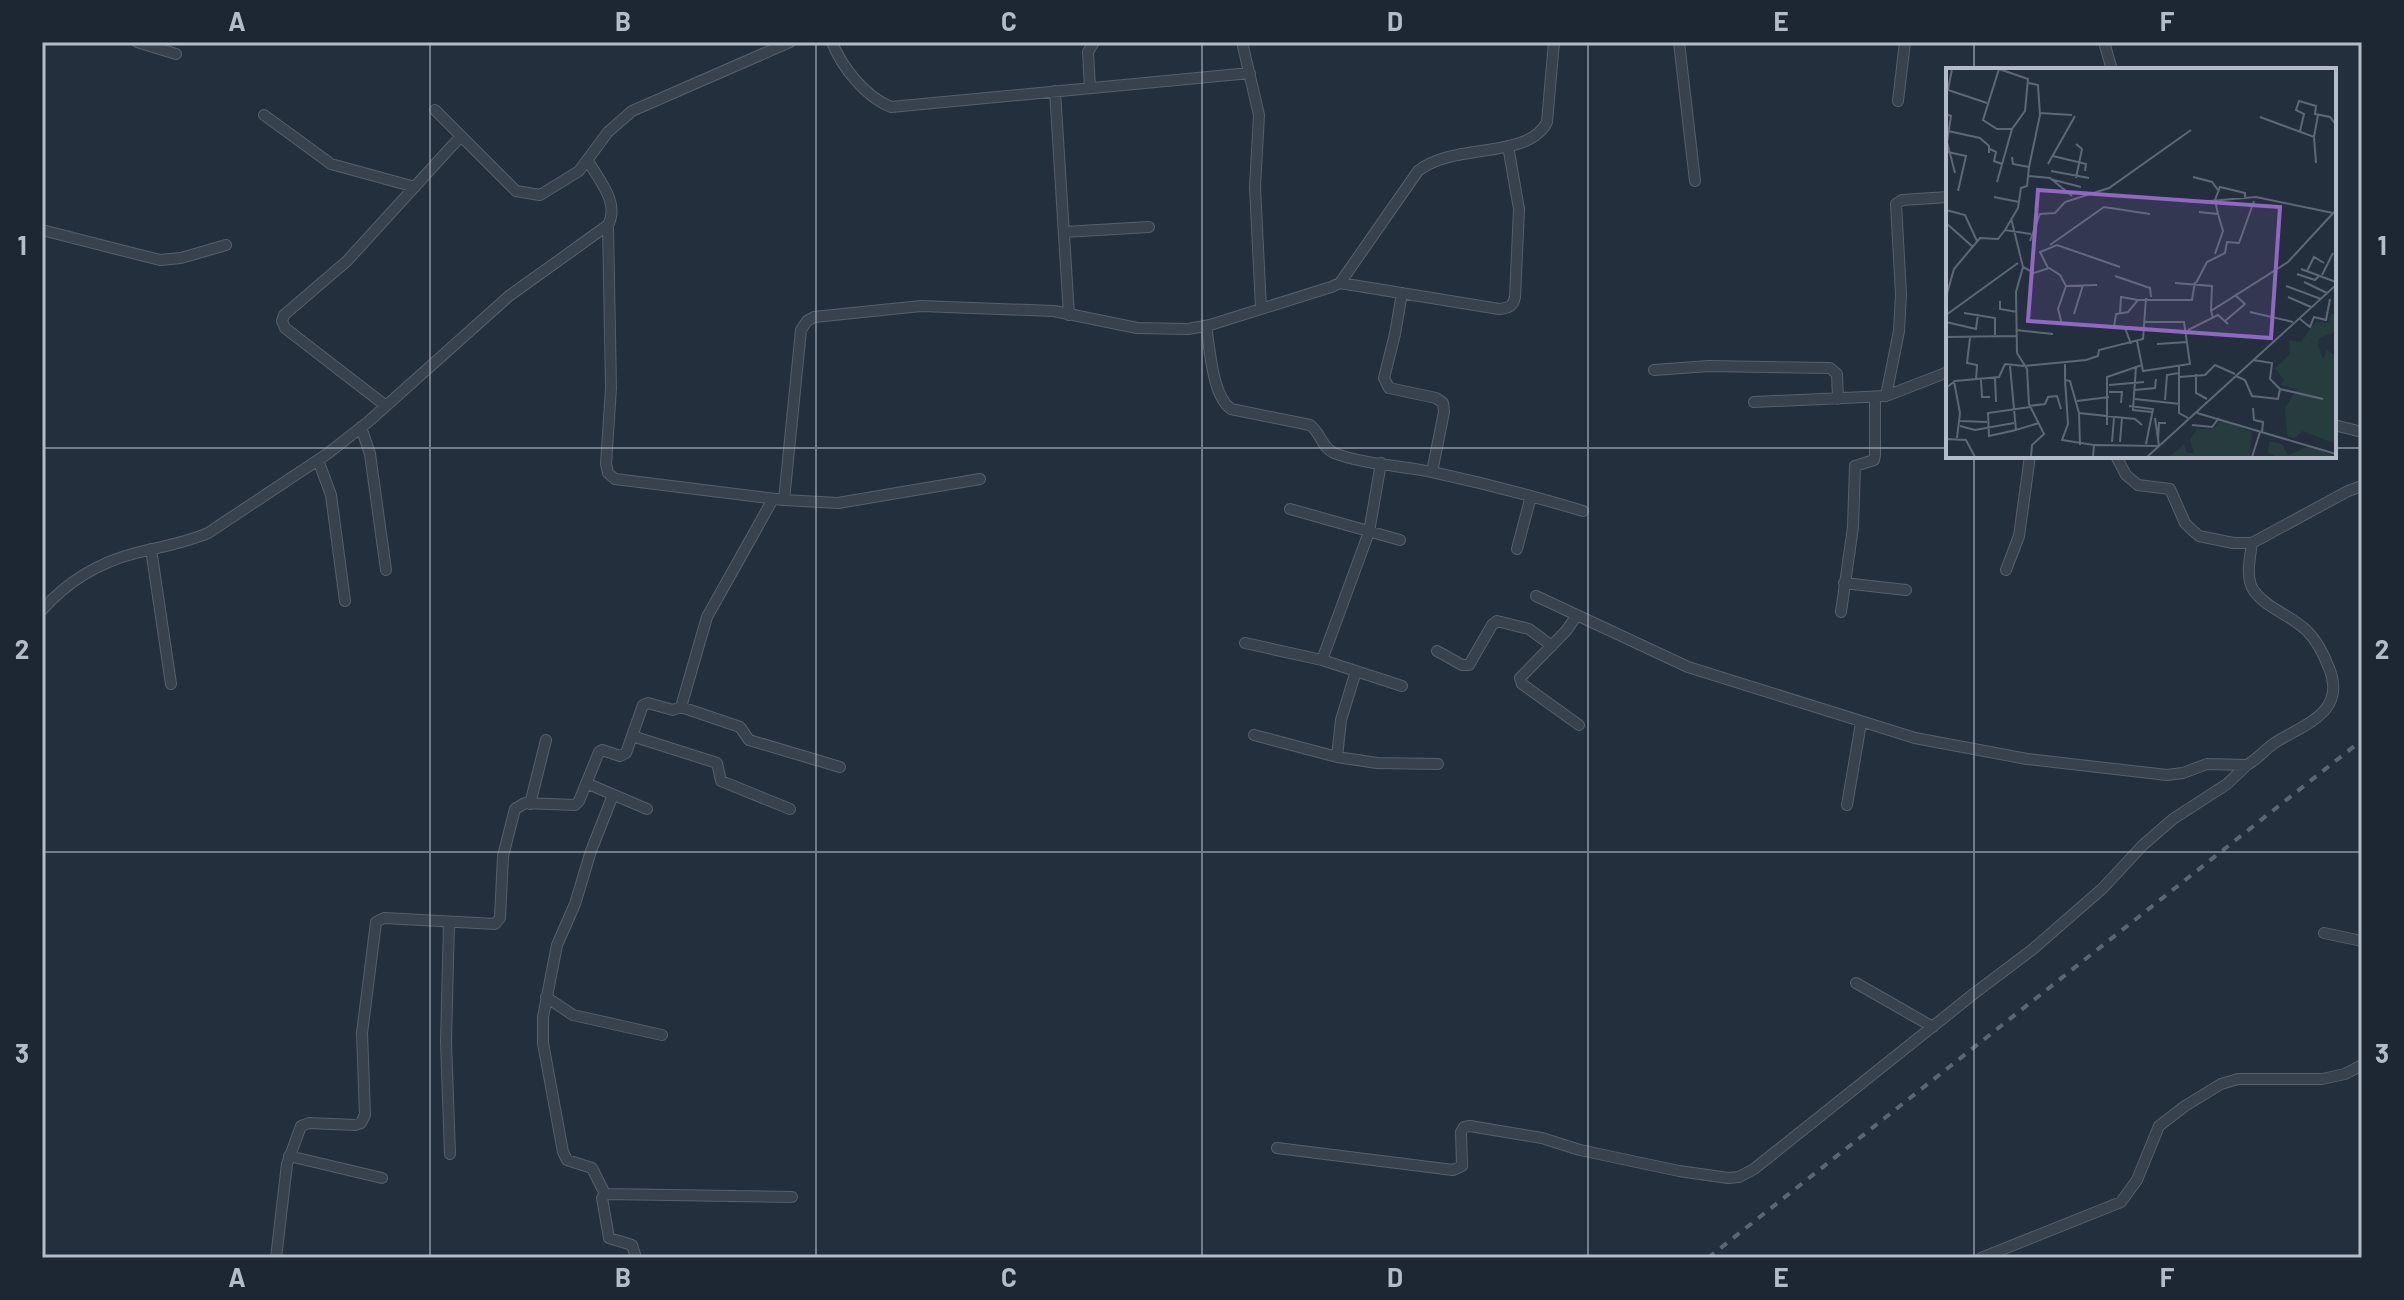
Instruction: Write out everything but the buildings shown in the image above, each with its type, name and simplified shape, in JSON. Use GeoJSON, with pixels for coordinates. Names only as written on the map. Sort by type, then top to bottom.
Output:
{"type":"FeatureCollection","features":[{"type":"Feature","properties":{"kind":"street"},"geometry":{"type":"LineString","coordinates":[[137,42],[176,54]]}},
{"type":"Feature","properties":{"kind":"street"},"geometry":{"type":"LineString","coordinates":[[435,110],[516,191],[540,195],[579,171],[618,121],[632,111],[790,42]]}},
{"type":"Feature","properties":{"kind":"street"},"geometry":{"type":"LineString","coordinates":[[832,42],[871,98],[891,107],[1250,73]]}},
{"type":"Feature","properties":{"kind":"street"},"geometry":{"type":"LineString","coordinates":[[1090,88],[1088,52],[1094,42]]}},
{"type":"Feature","properties":{"kind":"street"},"geometry":{"type":"LineString","coordinates":[[1242,42],[1259,115],[1255,187],[1261,308]]}},
{"type":"Feature","properties":{"kind":"street"},"geometry":{"type":"LineString","coordinates":[[1340,283],[1418,171],[1447,155],[1508,146],[1535,138],[1547,122],[1554,42]]}},
{"type":"Feature","properties":{"kind":"street"},"geometry":{"type":"LineString","coordinates":[[1679,42],[1695,181]]}},
{"type":"Feature","properties":{"kind":"street"},"geometry":{"type":"LineString","coordinates":[[1898,101],[1905,42]]}},
{"type":"Feature","properties":{"kind":"street"},"geometry":{"type":"LineString","coordinates":[[2091,42],[2105,43],[2111,68]]}},
{"type":"Feature","properties":{"kind":"street"},"geometry":{"type":"LineString","coordinates":[[1055,91],[1069,315]]}},
{"type":"Feature","properties":{"kind":"street"},"geometry":{"type":"LineString","coordinates":[[264,115],[331,164],[415,187]]}},
{"type":"Feature","properties":{"kind":"street"},"geometry":{"type":"LineString","coordinates":[[386,406],[285,328],[282,321],[284,315],[347,261],[461,136]]}},
{"type":"Feature","properties":{"kind":"street"},"geometry":{"type":"LineString","coordinates":[[681,707],[707,617],[779,499],[801,330],[807,321],[814,317],[921,306],[1054,311],[1151,329],[1188,329],[1340,283],[1499,309],[1514,304],[1519,209],[1508,146]]}},
{"type":"Feature","properties":{"kind":"street"},"geometry":{"type":"LineString","coordinates":[[588,161],[613,210],[608,225],[611,388],[606,464],[608,473],[615,479],[838,503],[980,479]]}},
{"type":"Feature","properties":{"kind":"street"},"geometry":{"type":"LineString","coordinates":[[1841,612],[1853,527],[1855,466],[1874,460],[1881,397],[1899,331],[1901,294],[1896,204],[1902,200],[1946,197]]}},
{"type":"Feature","properties":{"kind":"street"},"geometry":{"type":"LineString","coordinates":[[42,610],[94,568],[208,533],[318,460],[386,406],[509,296],[608,225]]}},
{"type":"Feature","properties":{"kind":"street"},"geometry":{"type":"LineString","coordinates":[[1064,232],[1149,227]]}},
{"type":"Feature","properties":{"kind":"street"},"geometry":{"type":"LineString","coordinates":[[42,230],[160,260],[181,258],[226,245]]}},
{"type":"Feature","properties":{"kind":"street"},"geometry":{"type":"LineString","coordinates":[[1402,293],[1384,378],[1389,388],[1441,399],[1444,412],[1432,472]]}},
{"type":"Feature","properties":{"kind":"street"},"geometry":{"type":"LineString","coordinates":[[1206,326],[1214,376],[1227,406],[1303,423],[1316,429],[1325,447],[1332,452],[1432,472],[1583,511]]}},
{"type":"Feature","properties":{"kind":"street"},"geometry":{"type":"LineString","coordinates":[[1654,370],[1709,366],[1830,368],[1837,374],[1838,399]]}},
{"type":"Feature","properties":{"kind":"street"},"geometry":{"type":"LineString","coordinates":[[1754,402],[1881,397],[1946,373]]}},
{"type":"Feature","properties":{"kind":"street"},"geometry":{"type":"LineString","coordinates":[[2336,426],[2362,432]]}},
{"type":"Feature","properties":{"kind":"street"},"geometry":{"type":"LineString","coordinates":[[361,427],[370,454],[386,570]]}},
{"type":"Feature","properties":{"kind":"street"},"geometry":{"type":"LineString","coordinates":[[2006,570],[2019,536],[2030,458]]}},
{"type":"Feature","properties":{"kind":"street"},"geometry":{"type":"LineString","coordinates":[[2117,458],[2126,475],[2138,485],[2170,489],[2185,523],[2199,536],[2233,543],[2252,543],[2362,486]]}},
{"type":"Feature","properties":{"kind":"street"},"geometry":{"type":"LineString","coordinates":[[318,460],[331,495],[345,601]]}},
{"type":"Feature","properties":{"kind":"street"},"geometry":{"type":"LineString","coordinates":[[1322,660],[1369,532],[1381,463]]}},
{"type":"Feature","properties":{"kind":"street"},"geometry":{"type":"LineString","coordinates":[[1517,549],[1531,496]]}},
{"type":"Feature","properties":{"kind":"street"},"geometry":{"type":"LineString","coordinates":[[1290,509],[1400,540]]}},
{"type":"Feature","properties":{"kind":"street"},"geometry":{"type":"LineString","coordinates":[[1277,1148],[1453,1170],[1462,1166],[1461,1132],[1464,1127],[1470,1126],[1542,1138],[1580,1150],[1679,1171],[1728,1178],[1739,1177],[1754,1169],[2033,949],[2103,888],[2143,845],[2173,819],[2216,792],[2271,745],[2312,722],[2328,707],[2334,695],[2334,680],[2320,647],[2307,630],[2255,592],[2249,580],[2252,543]]}},
{"type":"Feature","properties":{"kind":"street"},"geometry":{"type":"LineString","coordinates":[[151,549],[171,684]]}},
{"type":"Feature","properties":{"kind":"street"},"geometry":{"type":"LineString","coordinates":[[1844,583],[1906,590]]}},
{"type":"Feature","properties":{"kind":"street"},"geometry":{"type":"LineString","coordinates":[[1536,596],[1688,667],[1915,738],[2094,767],[2176,775],[2207,764],[2247,765]]}},
{"type":"Feature","properties":{"kind":"street"},"geometry":{"type":"LineString","coordinates":[[1577,615],[1520,678],[1522,684],[1579,725]]}},
{"type":"Feature","properties":{"kind":"street"},"geometry":{"type":"LineString","coordinates":[[1437,651],[1462,665],[1469,665],[1497,621],[1529,629],[1552,646]]}},
{"type":"Feature","properties":{"kind":"street"},"geometry":{"type":"LineString","coordinates":[[1245,643],[1322,660],[1402,686]]}},
{"type":"Feature","properties":{"kind":"street"},"geometry":{"type":"LineString","coordinates":[[1337,757],[1341,720],[1356,671]]}},
{"type":"Feature","properties":{"kind":"street"},"geometry":{"type":"LineString","coordinates":[[276,1258],[289,1156],[301,1126],[305,1123],[347,1127],[361,1123],[365,1115],[362,1033],[376,922],[384,918],[495,924],[500,918],[502,871],[511,816],[515,809],[525,803],[575,805],[599,752],[623,755],[643,705],[648,703],[673,710],[681,707],[740,727],[749,740],[840,767]]}},
{"type":"Feature","properties":{"kind":"street"},"geometry":{"type":"LineString","coordinates":[[1847,805],[1861,723]]}},
{"type":"Feature","properties":{"kind":"street"},"geometry":{"type":"LineString","coordinates":[[1254,735],[1337,757],[1377,763],[1438,764]]}},
{"type":"Feature","properties":{"kind":"street"},"geometry":{"type":"LineString","coordinates":[[632,736],[717,763],[721,781],[790,809]]}},
{"type":"Feature","properties":{"kind":"street"},"geometry":{"type":"LineString","coordinates":[[530,804],[546,740]]}},
{"type":"Feature","properties":{"kind":"street"},"geometry":{"type":"LineString","coordinates":[[586,783],[647,809]]}},
{"type":"Feature","properties":{"kind":"street"},"geometry":{"type":"LineString","coordinates":[[605,1194],[592,1168],[567,1160],[563,1152],[543,1043],[546,997],[557,945],[575,904],[613,795]]}},
{"type":"Feature","properties":{"kind":"street"},"geometry":{"type":"LineString","coordinates":[[449,923],[446,1042],[450,1154]]}},
{"type":"Feature","properties":{"kind":"street"},"geometry":{"type":"LineString","coordinates":[[2324,933],[2362,941]]}},
{"type":"Feature","properties":{"kind":"street"},"geometry":{"type":"LineString","coordinates":[[1856,983],[1933,1027]]}},
{"type":"Feature","properties":{"kind":"street"},"geometry":{"type":"LineString","coordinates":[[546,997],[573,1015],[662,1035]]}},
{"type":"Feature","properties":{"kind":"street"},"geometry":{"type":"LineString","coordinates":[[1981,1258],[2121,1202],[2137,1180],[2159,1126],[2221,1084],[2238,1079],[2322,1079],[2345,1074],[2362,1065]]}},
{"type":"Feature","properties":{"kind":"street"},"geometry":{"type":"LineString","coordinates":[[289,1156],[382,1178]]}},
{"type":"Feature","properties":{"kind":"street"},"geometry":{"type":"LineString","coordinates":[[605,1194],[792,1197]]}},
{"type":"Feature","properties":{"kind":"street"},"geometry":{"type":"LineString","coordinates":[[605,1194],[602,1198],[607,1235],[612,1240],[632,1245],[636,1258]]}},
{"type":"Feature","properties":{"kind":"railway"},"geometry":{"type":"LineString","coordinates":[[1708,1258],[2362,740]]}}]}
